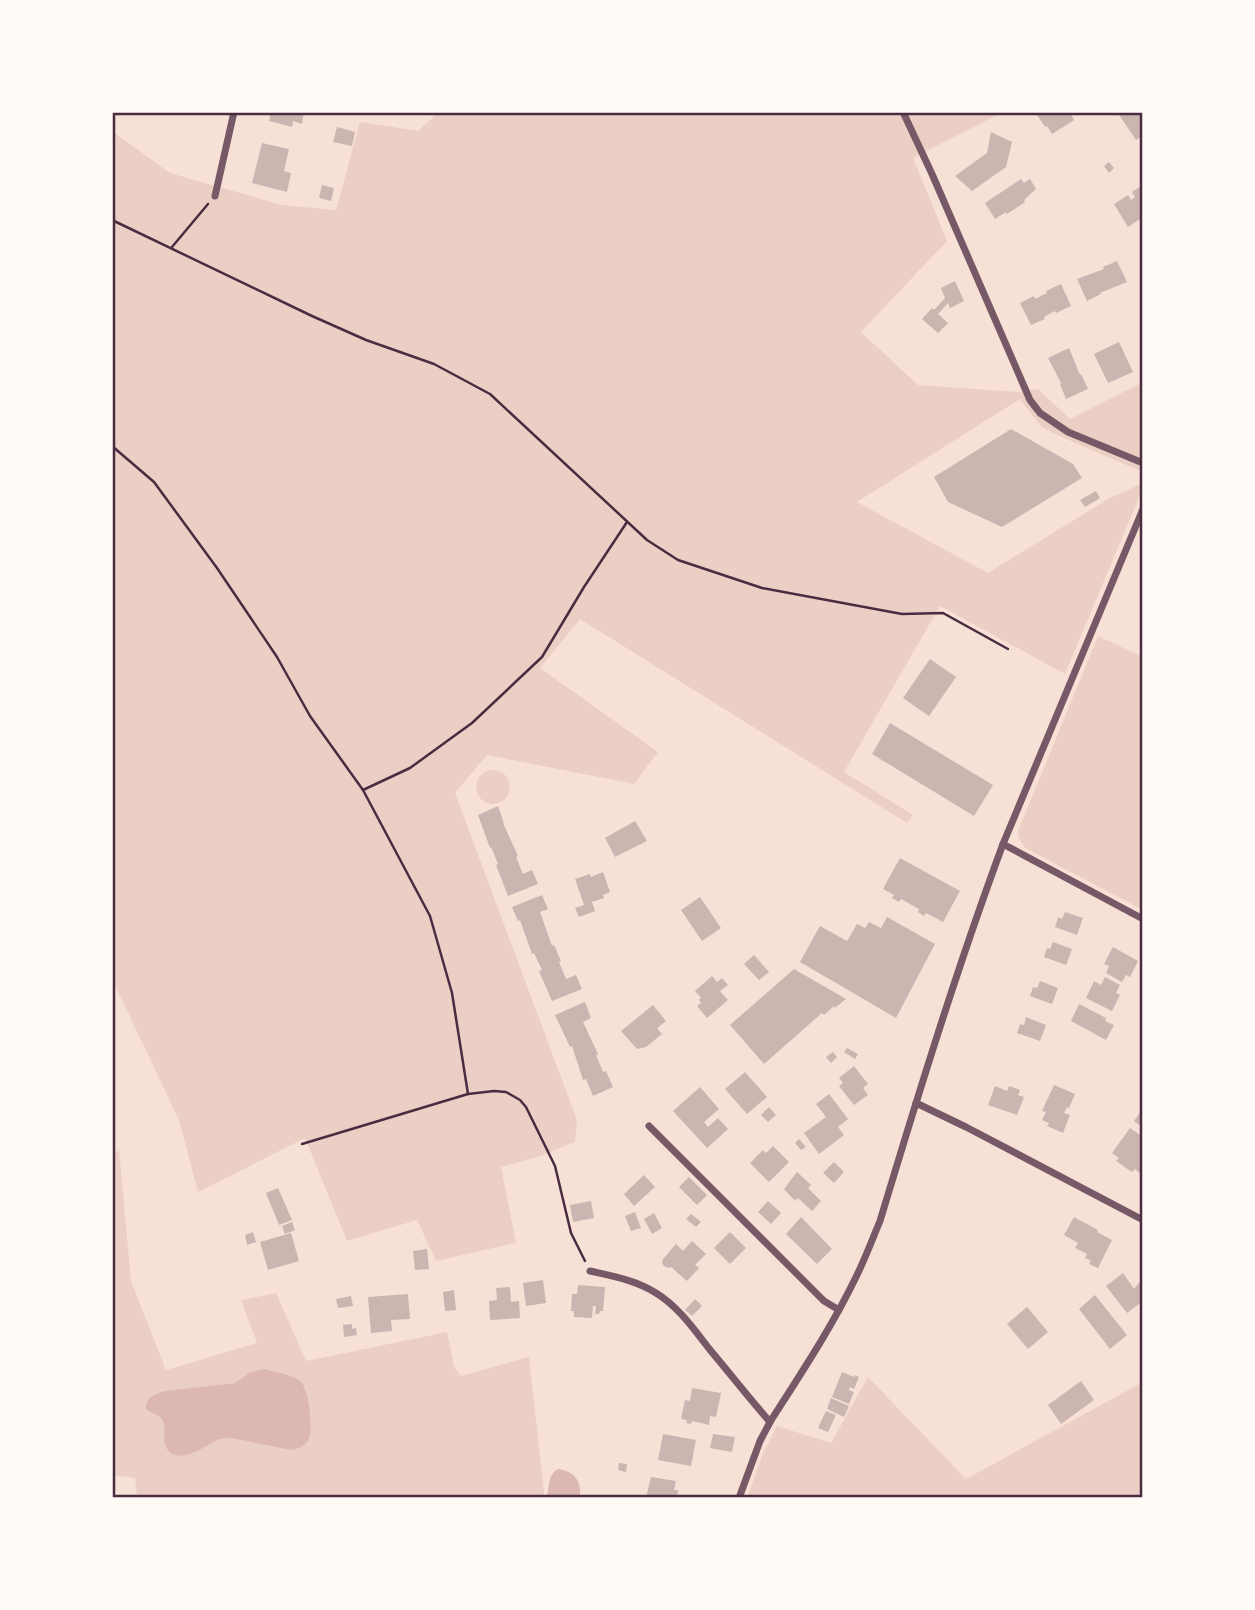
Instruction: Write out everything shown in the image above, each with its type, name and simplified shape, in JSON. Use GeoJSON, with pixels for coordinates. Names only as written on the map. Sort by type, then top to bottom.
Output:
{"type":"FeatureCollection","features":[{"type":"Feature","properties":{"kind":"street"},"geometry":{"type":"LineString","coordinates":[[215,196],[234,112]]}},
{"type":"Feature","properties":{"kind":"street"},"geometry":{"type":"LineString","coordinates":[[903,112],[1030,400],[1040,413],[1068,432],[1143,463]]}},
{"type":"Feature","properties":{"kind":"street"},"geometry":{"type":"LineString","coordinates":[[739,1498],[760,1441],[839,1310],[856,1278],[878,1225],[1003,845],[1142,514]]}},
{"type":"Feature","properties":{"kind":"street"},"geometry":{"type":"LineString","coordinates":[[1003,845],[1143,919]]}},
{"type":"Feature","properties":{"kind":"street"},"geometry":{"type":"LineString","coordinates":[[916,1103],[1143,1220]]}},
{"type":"Feature","properties":{"kind":"street"},"geometry":{"type":"LineString","coordinates":[[649,1126],[824,1301],[839,1310]]}},
{"type":"Feature","properties":{"kind":"street"},"geometry":{"type":"LineString","coordinates":[[590,1270],[658,1293],[691,1325],[770,1422]]}},
{"type":"Feature","properties":{"kind":"path"},"geometry":{"type":"LineString","coordinates":[[171,247],[215,196]]}},
{"type":"Feature","properties":{"kind":"path"},"geometry":{"type":"LineString","coordinates":[[112,220],[323,321],[366,340],[434,364],[490,394],[647,540],[678,561],[762,588],[902,614],[943,613],[1008,649]]}},
{"type":"Feature","properties":{"kind":"path"},"geometry":{"type":"LineString","coordinates":[[112,446],[162,492],[277,657],[310,716],[363,790],[430,916],[453,993],[468,1094]]}},
{"type":"Feature","properties":{"kind":"path"},"geometry":{"type":"LineString","coordinates":[[363,790],[410,768],[472,723],[542,657],[627,522]]}},
{"type":"Feature","properties":{"kind":"path"},"geometry":{"type":"LineString","coordinates":[[302,1144],[468,1094],[506,1092],[526,1107],[555,1166],[571,1233],[590,1270]]}},
{"type":"Feature","properties":{"kind":"shaded area"},"geometry":{"type":"Polygon","coordinates":[[[439,112],[651,112],[673,115],[678,112],[1003,112],[913,158],[947,241],[861,332],[918,385],[1019,392],[1038,389],[1070,419],[1143,382],[1143,472],[1043,428],[1020,399],[857,502],[988,573],[1108,499],[1143,483],[1143,488],[1065,674],[940,606],[844,772],[913,815],[907,823],[580,619],[540,668],[658,752],[634,784],[487,755],[455,793],[577,1120],[575,1142],[541,1156],[501,1167],[516,1243],[436,1261],[417,1220],[347,1241],[305,1138],[198,1192],[179,1120],[112,979],[112,131],[170,173],[282,205],[336,210],[360,122],[418,131],[439,112]]]}},
{"type":"Feature","properties":{"kind":"shaded area"},"geometry":{"type":"Polygon","coordinates":[[[1098,636],[1143,657],[1143,910],[1025,848],[1018,837],[1018,831],[1098,636]]]}},
{"type":"Feature","properties":{"kind":"shaded area"},"geometry":{"type":"Polygon","coordinates":[[[493,770],[505,775],[510,787],[505,799],[493,804],[481,799],[476,787],[481,775],[493,770]]]}},
{"type":"Feature","properties":{"kind":"shaded area"},"geometry":{"type":"Polygon","coordinates":[[[119,1150],[131,1281],[166,1370],[257,1343],[241,1300],[276,1293],[306,1361],[447,1332],[454,1367],[461,1376],[529,1357],[543,1498],[137,1498],[135,1478],[112,1475],[112,1155],[119,1150]],[[251,1372],[235,1383],[158,1393],[155,1414],[163,1423],[168,1448],[172,1453],[223,1438],[232,1438],[306,1389],[296,1379],[251,1372]]]}},
{"type":"Feature","properties":{"kind":"shaded area"},"geometry":{"type":"Polygon","coordinates":[[[265,1369],[285,1374],[302,1383],[311,1427],[309,1439],[304,1445],[291,1450],[227,1438],[187,1455],[180,1456],[168,1450],[163,1421],[146,1409],[147,1401],[152,1396],[166,1391],[235,1383],[251,1372],[265,1369]]]}},
{"type":"Feature","properties":{"kind":"shaded area"},"geometry":{"type":"Polygon","coordinates":[[[868,1377],[966,1479],[1143,1382],[1143,1498],[747,1498],[763,1453],[777,1426],[831,1443],[868,1377]]]}},
{"type":"Feature","properties":{"kind":"shaded area"},"geometry":{"type":"Polygon","coordinates":[[[558,1469],[569,1472],[576,1478],[580,1487],[580,1498],[547,1498],[551,1478],[558,1469]]]}},
{"type":"Feature","properties":{"kind":"building"},"geometry":{"type":"Polygon","coordinates":[[[271,112],[304,112],[302,124],[293,121],[292,127],[269,121],[271,112]]]}},
{"type":"Feature","properties":{"kind":"building"},"geometry":{"type":"Polygon","coordinates":[[[1035,112],[1070,112],[1074,120],[1052,134],[1035,112]]]}},
{"type":"Feature","properties":{"kind":"building"},"geometry":{"type":"Polygon","coordinates":[[[1117,112],[1143,112],[1143,136],[1136,140],[1117,112]]]}},
{"type":"Feature","properties":{"kind":"building"},"geometry":{"type":"Polygon","coordinates":[[[337,127],[355,132],[352,146],[333,142],[337,127]]]}},
{"type":"Feature","properties":{"kind":"building"},"geometry":{"type":"Polygon","coordinates":[[[991,132],[1012,142],[1006,167],[972,191],[955,176],[987,153],[991,132]]]}},
{"type":"Feature","properties":{"kind":"building"},"geometry":{"type":"Polygon","coordinates":[[[262,143],[289,149],[284,171],[291,173],[287,192],[252,183],[262,143]]]}},
{"type":"Feature","properties":{"kind":"building"},"geometry":{"type":"Polygon","coordinates":[[[1109,162],[1114,168],[1109,173],[1104,166],[1109,162]]]}},
{"type":"Feature","properties":{"kind":"building"},"geometry":{"type":"Polygon","coordinates":[[[1021,179],[1024,183],[1030,179],[1036,189],[1025,202],[995,219],[985,203],[1021,179]]]}},
{"type":"Feature","properties":{"kind":"building"},"geometry":{"type":"Polygon","coordinates":[[[322,185],[334,188],[331,201],[319,198],[322,185]]]}},
{"type":"Feature","properties":{"kind":"building"},"geometry":{"type":"Polygon","coordinates":[[[1143,185],[1143,217],[1128,227],[1114,204],[1128,195],[1131,200],[1135,197],[1132,192],[1143,185]]]}},
{"type":"Feature","properties":{"kind":"building"},"geometry":{"type":"Polygon","coordinates":[[[1117,261],[1127,282],[1087,301],[1077,279],[1117,261]]]}},
{"type":"Feature","properties":{"kind":"building"},"geometry":{"type":"Polygon","coordinates":[[[955,281],[964,301],[950,308],[948,303],[938,314],[948,323],[938,333],[922,319],[945,298],[941,288],[955,281]]]}},
{"type":"Feature","properties":{"kind":"building"},"geometry":{"type":"Polygon","coordinates":[[[1061,284],[1071,306],[1056,313],[1055,311],[1031,325],[1020,303],[1034,296],[1035,299],[1061,284]]]}},
{"type":"Feature","properties":{"kind":"building"},"geometry":{"type":"Polygon","coordinates":[[[1119,342],[1133,372],[1108,383],[1094,354],[1119,342]]]}},
{"type":"Feature","properties":{"kind":"building"},"geometry":{"type":"Polygon","coordinates":[[[1069,348],[1088,389],[1066,399],[1048,358],[1069,348]]]}},
{"type":"Feature","properties":{"kind":"building"},"geometry":{"type":"Polygon","coordinates":[[[1011,429],[1073,464],[1082,478],[1002,527],[948,502],[934,477],[1011,429]]]}},
{"type":"Feature","properties":{"kind":"building"},"geometry":{"type":"Polygon","coordinates":[[[1096,491],[1100,498],[1085,507],[1080,500],[1096,491]]]}},
{"type":"Feature","properties":{"kind":"building"},"geometry":{"type":"Polygon","coordinates":[[[930,659],[956,677],[929,716],[903,698],[930,659]]]}},
{"type":"Feature","properties":{"kind":"building"},"geometry":{"type":"Polygon","coordinates":[[[890,723],[993,785],[974,816],[872,754],[890,723]]]}},
{"type":"Feature","properties":{"kind":"building"},"geometry":{"type":"Polygon","coordinates":[[[498,806],[523,874],[532,870],[538,884],[508,896],[478,815],[498,806]]]}},
{"type":"Feature","properties":{"kind":"building"},"geometry":{"type":"Polygon","coordinates":[[[635,821],[647,841],[615,857],[605,838],[635,821]]]}},
{"type":"Feature","properties":{"kind":"building"},"geometry":{"type":"Polygon","coordinates":[[[900,858],[960,891],[943,922],[926,913],[924,916],[918,912],[919,909],[901,899],[899,902],[892,898],[894,895],[883,889],[900,858]]]}},
{"type":"Feature","properties":{"kind":"building"},"geometry":{"type":"Polygon","coordinates":[[[603,872],[610,892],[603,895],[604,898],[592,902],[595,911],[579,917],[575,908],[584,905],[575,879],[603,872]]]}},
{"type":"Feature","properties":{"kind":"building"},"geometry":{"type":"Polygon","coordinates":[[[542,895],[548,909],[540,912],[566,979],[576,975],[582,989],[552,1001],[539,971],[542,970],[534,953],[532,954],[520,920],[518,921],[512,907],[542,895]]]}},
{"type":"Feature","properties":{"kind":"building"},"geometry":{"type":"Polygon","coordinates":[[[700,897],[721,928],[702,941],[681,910],[700,897]]]}},
{"type":"Feature","properties":{"kind":"building"},"geometry":{"type":"Polygon","coordinates":[[[1065,912],[1083,918],[1077,935],[1055,927],[1058,917],[1062,919],[1065,912]]]}},
{"type":"Feature","properties":{"kind":"building"},"geometry":{"type":"Polygon","coordinates":[[[887,917],[935,944],[896,1018],[800,962],[820,926],[847,941],[857,924],[865,928],[869,922],[881,928],[887,917]]]}},
{"type":"Feature","properties":{"kind":"building"},"geometry":{"type":"Polygon","coordinates":[[[1053,942],[1072,949],[1066,965],[1044,957],[1053,942]]]}},
{"type":"Feature","properties":{"kind":"building"},"geometry":{"type":"Polygon","coordinates":[[[1113,947],[1138,961],[1130,977],[1126,975],[1122,982],[1106,973],[1109,966],[1104,964],[1113,947]]]}},
{"type":"Feature","properties":{"kind":"building"},"geometry":{"type":"Polygon","coordinates":[[[754,955],[769,972],[759,980],[744,964],[754,955]]]}},
{"type":"Feature","properties":{"kind":"building"},"geometry":{"type":"Polygon","coordinates":[[[794,969],[846,999],[824,1015],[822,1013],[764,1064],[730,1025],[794,969]]]}},
{"type":"Feature","properties":{"kind":"building"},"geometry":{"type":"Polygon","coordinates":[[[712,976],[717,982],[722,978],[728,985],[720,991],[728,1000],[707,1018],[697,1006],[701,1003],[701,998],[695,991],[712,976]]]}},
{"type":"Feature","properties":{"kind":"building"},"geometry":{"type":"Polygon","coordinates":[[[1105,977],[1120,985],[1116,993],[1120,995],[1112,1011],[1086,998],[1094,981],[1101,985],[1105,977]]]}},
{"type":"Feature","properties":{"kind":"building"},"geometry":{"type":"Polygon","coordinates":[[[1040,981],[1058,988],[1052,1004],[1030,996],[1033,987],[1037,988],[1040,981]]]}},
{"type":"Feature","properties":{"kind":"building"},"geometry":{"type":"Polygon","coordinates":[[[585,1002],[591,1018],[583,1022],[603,1072],[606,1071],[613,1087],[593,1096],[586,1079],[583,1080],[572,1046],[570,1047],[555,1015],[585,1002]]]}},
{"type":"Feature","properties":{"kind":"building"},"geometry":{"type":"Polygon","coordinates":[[[1079,1004],[1114,1025],[1106,1040],[1071,1021],[1079,1004]]]}},
{"type":"Feature","properties":{"kind":"building"},"geometry":{"type":"Polygon","coordinates":[[[653,1005],[666,1021],[657,1028],[662,1034],[646,1047],[637,1049],[621,1031],[653,1005]]]}},
{"type":"Feature","properties":{"kind":"building"},"geometry":{"type":"Polygon","coordinates":[[[1026,1017],[1046,1025],[1040,1041],[1017,1033],[1020,1024],[1024,1025],[1026,1017]]]}},
{"type":"Feature","properties":{"kind":"building"},"geometry":{"type":"Polygon","coordinates":[[[847,1048],[858,1054],[855,1059],[844,1052],[847,1048]]]}},
{"type":"Feature","properties":{"kind":"building"},"geometry":{"type":"Polygon","coordinates":[[[833,1052],[837,1057],[831,1063],[826,1057],[833,1052]]]}},
{"type":"Feature","properties":{"kind":"building"},"geometry":{"type":"Polygon","coordinates":[[[854,1066],[868,1084],[863,1088],[868,1095],[854,1105],[839,1086],[843,1083],[839,1078],[854,1066]]]}},
{"type":"Feature","properties":{"kind":"building"},"geometry":{"type":"Polygon","coordinates":[[[745,1072],[767,1097],[747,1114],[725,1089],[745,1072]]]}},
{"type":"Feature","properties":{"kind":"building"},"geometry":{"type":"Polygon","coordinates":[[[1054,1085],[1075,1094],[1064,1113],[1070,1115],[1063,1133],[1047,1126],[1049,1123],[1042,1120],[1046,1112],[1042,1111],[1054,1085]]]}},
{"type":"Feature","properties":{"kind":"building"},"geometry":{"type":"Polygon","coordinates":[[[995,1086],[1007,1091],[1009,1086],[1020,1090],[1018,1095],[1024,1097],[1017,1115],[988,1105],[995,1086]]]}},
{"type":"Feature","properties":{"kind":"building"},"geometry":{"type":"Polygon","coordinates":[[[700,1087],[719,1109],[704,1122],[708,1127],[718,1118],[728,1129],[707,1148],[673,1111],[700,1087]]]}},
{"type":"Feature","properties":{"kind":"building"},"geometry":{"type":"Polygon","coordinates":[[[829,1094],[848,1119],[838,1127],[844,1135],[819,1154],[804,1133],[826,1117],[816,1104],[829,1094]]]}},
{"type":"Feature","properties":{"kind":"building"},"geometry":{"type":"Polygon","coordinates":[[[769,1107],[776,1115],[768,1122],[761,1115],[769,1107]]]}},
{"type":"Feature","properties":{"kind":"building"},"geometry":{"type":"Polygon","coordinates":[[[1143,1108],[1143,1128],[1134,1121],[1143,1108]]]}},
{"type":"Feature","properties":{"kind":"building"},"geometry":{"type":"Polygon","coordinates":[[[1130,1128],[1143,1137],[1141,1174],[1135,1169],[1132,1172],[1116,1161],[1119,1158],[1112,1153],[1130,1128]]]}},
{"type":"Feature","properties":{"kind":"building"},"geometry":{"type":"Polygon","coordinates":[[[799,1139],[806,1147],[801,1150],[795,1143],[799,1139]]]}},
{"type":"Feature","properties":{"kind":"building"},"geometry":{"type":"Polygon","coordinates":[[[773,1146],[789,1162],[769,1182],[750,1163],[763,1150],[766,1153],[773,1146]]]}},
{"type":"Feature","properties":{"kind":"building"},"geometry":{"type":"Polygon","coordinates":[[[834,1162],[844,1172],[834,1183],[823,1173],[834,1162]]]}},
{"type":"Feature","properties":{"kind":"building"},"geometry":{"type":"Polygon","coordinates":[[[797,1172],[811,1185],[808,1188],[821,1201],[812,1211],[798,1198],[795,1201],[784,1189],[797,1172]]]}},
{"type":"Feature","properties":{"kind":"building"},"geometry":{"type":"Polygon","coordinates":[[[644,1175],[655,1187],[634,1206],[624,1194],[644,1175]]]}},
{"type":"Feature","properties":{"kind":"building"},"geometry":{"type":"Polygon","coordinates":[[[689,1177],[707,1195],[697,1205],[679,1187],[689,1177]]]}},
{"type":"Feature","properties":{"kind":"building"},"geometry":{"type":"Polygon","coordinates":[[[278,1188],[292,1220],[279,1225],[266,1193],[278,1188]]]}},
{"type":"Feature","properties":{"kind":"building"},"geometry":{"type":"Polygon","coordinates":[[[591,1201],[594,1218],[573,1222],[570,1205],[591,1201]]]}},
{"type":"Feature","properties":{"kind":"building"},"geometry":{"type":"Polygon","coordinates":[[[768,1201],[781,1213],[771,1224],[758,1212],[768,1201]]]}},
{"type":"Feature","properties":{"kind":"building"},"geometry":{"type":"Polygon","coordinates":[[[635,1212],[641,1228],[631,1231],[625,1216],[635,1212]]]}},
{"type":"Feature","properties":{"kind":"building"},"geometry":{"type":"Polygon","coordinates":[[[654,1213],[662,1228],[652,1234],[644,1219],[654,1213]]]}},
{"type":"Feature","properties":{"kind":"building"},"geometry":{"type":"Polygon","coordinates":[[[691,1214],[701,1222],[696,1227],[686,1219],[691,1214]]]}},
{"type":"Feature","properties":{"kind":"building"},"geometry":{"type":"Polygon","coordinates":[[[801,1217],[832,1249],[817,1264],[786,1234],[801,1217]]]}},
{"type":"Feature","properties":{"kind":"building"},"geometry":{"type":"Polygon","coordinates":[[[1074,1217],[1112,1240],[1098,1268],[1089,1264],[1091,1261],[1085,1258],[1087,1254],[1075,1248],[1078,1243],[1064,1235],[1074,1217]]]}},
{"type":"Feature","properties":{"kind":"building"},"geometry":{"type":"Polygon","coordinates":[[[292,1222],[295,1230],[285,1234],[282,1226],[292,1222]]]}},
{"type":"Feature","properties":{"kind":"building"},"geometry":{"type":"Polygon","coordinates":[[[253,1232],[256,1242],[247,1245],[245,1235],[253,1232]]]}},
{"type":"Feature","properties":{"kind":"building"},"geometry":{"type":"Polygon","coordinates":[[[730,1232],[746,1248],[730,1264],[714,1248],[730,1232]]]}},
{"type":"Feature","properties":{"kind":"building"},"geometry":{"type":"Polygon","coordinates":[[[291,1233],[299,1261],[268,1270],[260,1242],[291,1233]]]}},
{"type":"Feature","properties":{"kind":"building"},"geometry":{"type":"Polygon","coordinates":[[[692,1241],[706,1254],[695,1265],[699,1268],[687,1281],[662,1263],[676,1244],[683,1251],[692,1241]]]}},
{"type":"Feature","properties":{"kind":"building"},"geometry":{"type":"Polygon","coordinates":[[[427,1249],[429,1269],[415,1270],[413,1251],[427,1249]]]}},
{"type":"Feature","properties":{"kind":"building"},"geometry":{"type":"Polygon","coordinates":[[[1123,1273],[1134,1289],[1143,1278],[1143,1301],[1127,1313],[1106,1286],[1123,1273]]]}},
{"type":"Feature","properties":{"kind":"building"},"geometry":{"type":"Polygon","coordinates":[[[543,1280],[546,1303],[526,1306],[523,1283],[543,1280]]]}},
{"type":"Feature","properties":{"kind":"building"},"geometry":{"type":"Polygon","coordinates":[[[578,1285],[605,1287],[603,1311],[595,1314],[596,1306],[593,1306],[592,1318],[574,1317],[574,1311],[571,1311],[572,1294],[577,1294],[578,1285]]]}},
{"type":"Feature","properties":{"kind":"building"},"geometry":{"type":"Polygon","coordinates":[[[510,1287],[511,1302],[519,1301],[520,1318],[490,1320],[489,1301],[497,1300],[496,1288],[510,1287]]]}},
{"type":"Feature","properties":{"kind":"building"},"geometry":{"type":"Polygon","coordinates":[[[454,1290],[456,1310],[445,1311],[443,1292],[454,1290]]]}},
{"type":"Feature","properties":{"kind":"building"},"geometry":{"type":"Polygon","coordinates":[[[408,1294],[410,1319],[391,1320],[392,1331],[371,1333],[368,1297],[408,1294]]]}},
{"type":"Feature","properties":{"kind":"building"},"geometry":{"type":"Polygon","coordinates":[[[1095,1295],[1127,1335],[1110,1349],[1079,1309],[1095,1295]]]}},
{"type":"Feature","properties":{"kind":"building"},"geometry":{"type":"Polygon","coordinates":[[[351,1296],[353,1306],[338,1308],[336,1299],[351,1296]]]}},
{"type":"Feature","properties":{"kind":"building"},"geometry":{"type":"Polygon","coordinates":[[[695,1299],[702,1306],[692,1316],[685,1310],[695,1299]]]}},
{"type":"Feature","properties":{"kind":"building"},"geometry":{"type":"Polygon","coordinates":[[[1027,1307],[1048,1332],[1028,1349],[1007,1324],[1027,1307]]]}},
{"type":"Feature","properties":{"kind":"building"},"geometry":{"type":"Polygon","coordinates":[[[352,1324],[357,1335],[344,1337],[343,1325],[352,1324]]]}},
{"type":"Feature","properties":{"kind":"building"},"geometry":{"type":"Polygon","coordinates":[[[842,1372],[859,1377],[854,1389],[850,1387],[849,1390],[854,1392],[849,1404],[832,1397],[842,1372]]]}},
{"type":"Feature","properties":{"kind":"building"},"geometry":{"type":"Polygon","coordinates":[[[1081,1381],[1094,1400],[1061,1424],[1048,1405],[1081,1381]]]}},
{"type":"Feature","properties":{"kind":"building"},"geometry":{"type":"Polygon","coordinates":[[[692,1388],[721,1393],[716,1417],[710,1416],[709,1425],[692,1421],[691,1424],[686,1423],[687,1420],[681,1419],[685,1400],[690,1401],[692,1388]]]}},
{"type":"Feature","properties":{"kind":"building"},"geometry":{"type":"Polygon","coordinates":[[[831,1398],[849,1406],[844,1417],[827,1409],[831,1398]]]}},
{"type":"Feature","properties":{"kind":"building"},"geometry":{"type":"Polygon","coordinates":[[[826,1411],[836,1415],[828,1432],[818,1428],[826,1411]]]}},
{"type":"Feature","properties":{"kind":"building"},"geometry":{"type":"Polygon","coordinates":[[[663,1434],[696,1440],[691,1466],[658,1460],[663,1434]]]}},
{"type":"Feature","properties":{"kind":"building"},"geometry":{"type":"Polygon","coordinates":[[[713,1434],[735,1437],[732,1452],[710,1448],[713,1434]]]}},
{"type":"Feature","properties":{"kind":"building"},"geometry":{"type":"Polygon","coordinates":[[[619,1463],[627,1464],[626,1472],[618,1470],[619,1463]]]}},
{"type":"Feature","properties":{"kind":"building"},"geometry":{"type":"Polygon","coordinates":[[[651,1477],[676,1481],[674,1490],[678,1490],[677,1498],[646,1498],[651,1477]]]}}]}
